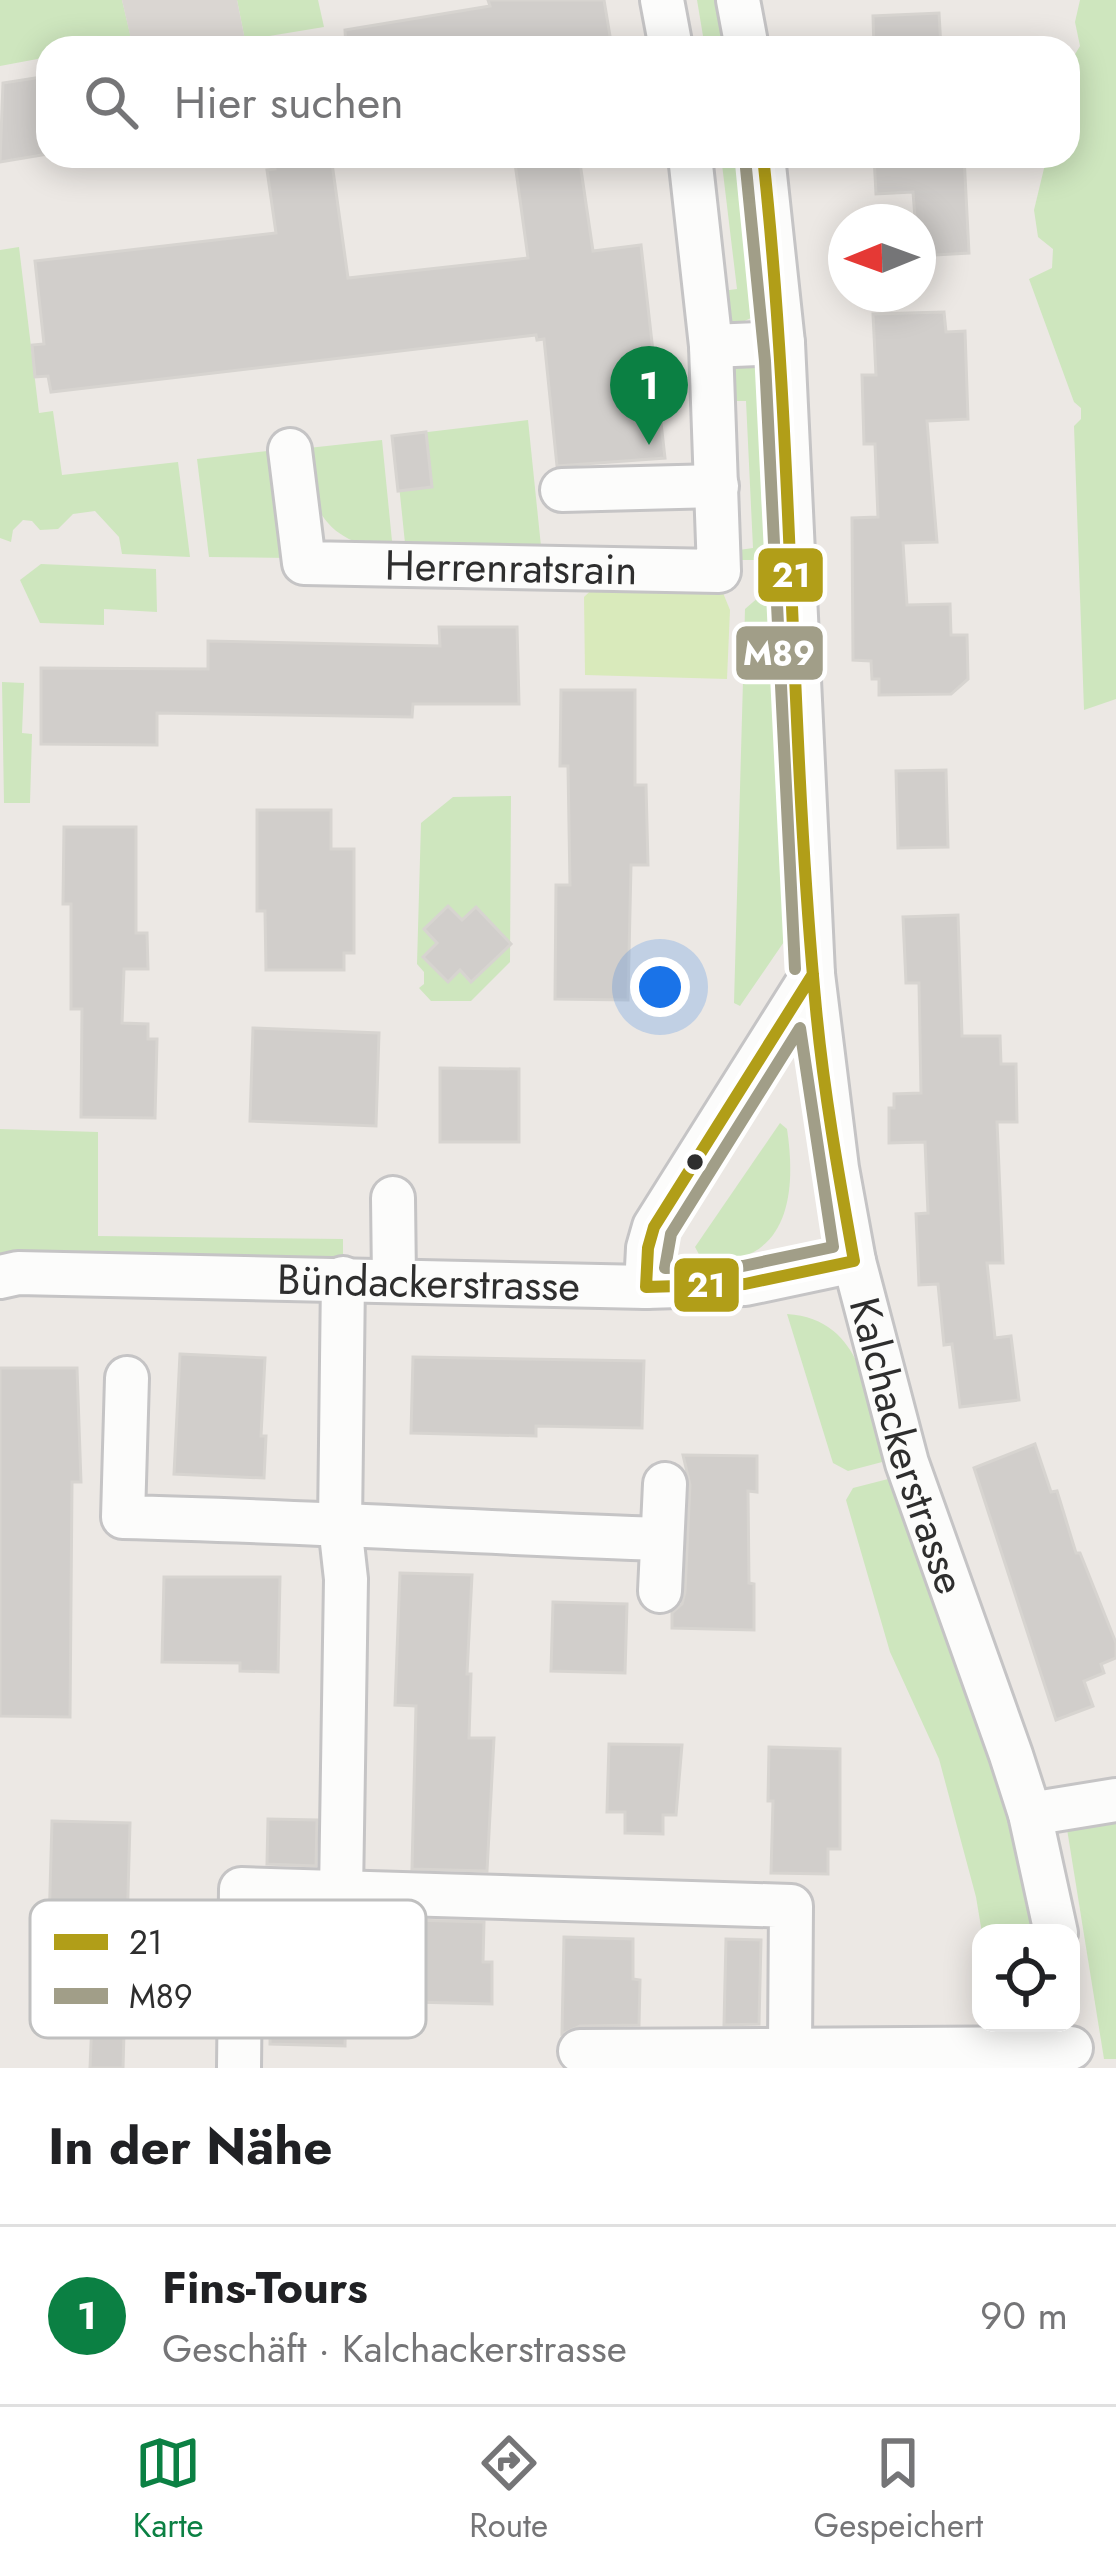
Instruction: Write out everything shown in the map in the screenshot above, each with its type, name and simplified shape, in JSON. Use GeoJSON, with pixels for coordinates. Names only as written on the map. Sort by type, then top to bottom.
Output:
{"type":"FeatureCollection","features":[{"type":"Feature","properties":{"kind":"street"},"geometry":{"type":"LineString","coordinates":[[662,0],[669,36]]}},
{"type":"Feature","properties":{"kind":"street"},"geometry":{"type":"LineString","coordinates":[[738,0],[745,36]]}},
{"type":"Feature","properties":{"kind":"street"},"geometry":{"type":"LineString","coordinates":[[562,490],[716,486],[711,346],[690,168]]}},
{"type":"Feature","properties":{"kind":"street","name":"Kalchackerstrasse"},"geometry":{"type":"LineString","coordinates":[[764,168],[783,343],[812,974],[837,1168],[854,1261],[907,1463],[1030,1814],[1054,1924]]}},
{"type":"Feature","properties":{"kind":"street"},"geometry":{"type":"LineString","coordinates":[[711,346],[783,343]]}},
{"type":"Feature","properties":{"kind":"street","name":"Herrenratsrain"},"geometry":{"type":"LineString","coordinates":[[290,450],[304,563],[719,571],[716,486]]}},
{"type":"Feature","properties":{"kind":"street"},"geometry":{"type":"LineString","coordinates":[[646,1287],[654,1227],[812,974]]}},
{"type":"Feature","properties":{"kind":"street"},"geometry":{"type":"LineString","coordinates":[[393,1198],[394,1279]]}},
{"type":"Feature","properties":{"kind":"street","name":"Bündackerstrasse"},"geometry":{"type":"LineString","coordinates":[[0,1277],[18,1273],[343,1278],[646,1287],[746,1283],[854,1261]]}},
{"type":"Feature","properties":{"kind":"street"},"geometry":{"type":"LineString","coordinates":[[340,1893],[346,1579],[340,1525],[343,1278]]}},
{"type":"Feature","properties":{"kind":"street"},"geometry":{"type":"LineString","coordinates":[[127,1378],[124,1516],[662,1540]]}},
{"type":"Feature","properties":{"kind":"street"},"geometry":{"type":"LineString","coordinates":[[660,1592],[665,1484]]}},
{"type":"Feature","properties":{"kind":"street"},"geometry":{"type":"LineString","coordinates":[[314,1724],[318,1576],[340,1525]]}},
{"type":"Feature","properties":{"kind":"street"},"geometry":{"type":"LineString","coordinates":[[1030,1814],[1116,1800]]}},
{"type":"Feature","properties":{"kind":"street"},"geometry":{"type":"LineString","coordinates":[[241,1900],[241,1889],[791,1906],[790,2048]]}},
{"type":"Feature","properties":{"kind":"street"},"geometry":{"type":"LineString","coordinates":[[239,2038],[239,2068]]}},
{"type":"Feature","properties":{"kind":"street"},"geometry":{"type":"LineString","coordinates":[[580,2051],[1070,2046]]}},
{"type":"Feature","properties":{"kind":"green space"},"geometry":{"type":"Polygon","coordinates":[[[0,0],[122,0],[131,36],[36,36],[36,59],[0,66],[0,0]]]}},
{"type":"Feature","properties":{"kind":"green space"},"geometry":{"type":"Polygon","coordinates":[[[237,0],[318,0],[324,27],[244,36],[237,0]]]}},
{"type":"Feature","properties":{"kind":"green space"},"geometry":{"type":"Polygon","coordinates":[[[697,0],[717,0],[724,36],[703,36],[697,0]]]}},
{"type":"Feature","properties":{"kind":"green space"},"geometry":{"type":"Polygon","coordinates":[[[1080,0],[1116,0],[1116,699],[1084,710],[1074,426],[1081,419],[1081,408],[1074,402],[1029,279],[1052,268],[1053,249],[1038,237],[1034,210],[1044,168],[1080,168],[1080,36],[1075,22],[1080,0]]]}},
{"type":"Feature","properties":{"kind":"green space"},"geometry":{"type":"Polygon","coordinates":[[[722,168],[744,168],[760,306],[751,318],[736,325],[726,320],[722,291],[737,289],[722,168]]]}},
{"type":"Feature","properties":{"kind":"green space"},"geometry":{"type":"Polygon","coordinates":[[[19,247],[39,413],[53,411],[62,475],[178,462],[190,557],[122,554],[119,537],[95,511],[73,514],[58,529],[40,530],[32,521],[23,520],[13,530],[11,542],[0,538],[0,250],[19,247]]]}},
{"type":"Feature","properties":{"kind":"green space"},"geometry":{"type":"Polygon","coordinates":[[[750,361],[760,371],[768,398],[761,470],[766,566],[758,560],[739,560],[739,550],[753,548],[746,401],[731,401],[731,364],[750,361]]]}},
{"type":"Feature","properties":{"kind":"green space"},"geometry":{"type":"Polygon","coordinates":[[[528,420],[542,556],[406,553],[394,436],[528,420]]]}},
{"type":"Feature","properties":{"kind":"green space"},"geometry":{"type":"Polygon","coordinates":[[[382,440],[393,551],[351,540],[325,520],[310,490],[299,449],[382,440]]]}},
{"type":"Feature","properties":{"kind":"green space"},"geometry":{"type":"Polygon","coordinates":[[[276,450],[289,558],[209,557],[197,459],[276,450]]]}},
{"type":"Feature","properties":{"kind":"green space"},"geometry":{"type":"Polygon","coordinates":[[[41,564],[156,569],[157,612],[104,609],[104,625],[40,623],[20,580],[41,564]]]}},
{"type":"Feature","properties":{"kind":"green space"},"geometry":{"type":"Polygon","coordinates":[[[601,581],[719,583],[730,610],[727,679],[585,675],[584,597],[601,581]]]}},
{"type":"Feature","properties":{"kind":"green space"},"geometry":{"type":"Polygon","coordinates":[[[767,590],[772,674],[783,720],[790,933],[740,1006],[734,1003],[745,609],[767,590]]]}},
{"type":"Feature","properties":{"kind":"green space"},"geometry":{"type":"Polygon","coordinates":[[[2,682],[24,683],[22,733],[32,734],[30,803],[4,803],[2,682]]]}},
{"type":"Feature","properties":{"kind":"green space"},"geometry":{"type":"Polygon","coordinates":[[[511,796],[510,962],[471,1001],[431,1001],[419,988],[424,972],[417,964],[421,823],[453,797],[511,796]]]}},
{"type":"Feature","properties":{"kind":"green space"},"geometry":{"type":"Polygon","coordinates":[[[780,1123],[787,1129],[790,1154],[781,1222],[753,1252],[703,1262],[695,1247],[780,1123]]]}},
{"type":"Feature","properties":{"kind":"green space"},"geometry":{"type":"Polygon","coordinates":[[[0,1129],[98,1132],[98,1236],[343,1239],[343,1259],[40,1250],[0,1253],[0,1129]]]}},
{"type":"Feature","properties":{"kind":"green space"},"geometry":{"type":"Polygon","coordinates":[[[787,1314],[813,1319],[833,1330],[848,1347],[867,1389],[886,1461],[848,1471],[833,1463],[787,1314]]]}},
{"type":"Feature","properties":{"kind":"green space"},"geometry":{"type":"Polygon","coordinates":[[[892,1478],[992,1755],[1032,1924],[980,1924],[939,1759],[890,1652],[846,1500],[853,1488],[892,1478]]]}},
{"type":"Feature","properties":{"kind":"green space"},"geometry":{"type":"Polygon","coordinates":[[[1116,1816],[1116,2059],[1104,2059],[1067,1829],[1116,1816]]]}},
{"type":"Feature","properties":{"kind":"shaded area"},"geometry":{"type":"Polygon","coordinates":[[[122,0],[237,0],[244,36],[130,36],[122,0]]]}},
{"type":"Feature","properties":{"kind":"building"},"geometry":{"type":"Polygon","coordinates":[[[488,0],[604,0],[610,36],[345,36],[345,30],[490,6],[488,0]]]}},
{"type":"Feature","properties":{"kind":"building"},"geometry":{"type":"Polygon","coordinates":[[[939,13],[940,36],[874,36],[873,16],[939,13]]]}},
{"type":"Feature","properties":{"kind":"building"},"geometry":{"type":"Polygon","coordinates":[[[36,78],[36,156],[0,162],[3,83],[36,78]]]}},
{"type":"Feature","properties":{"kind":"building"},"geometry":{"type":"Polygon","coordinates":[[[333,168],[348,278],[528,258],[516,168],[581,168],[593,251],[641,245],[665,458],[557,466],[544,339],[537,340],[536,335],[51,392],[48,376],[35,377],[32,345],[44,344],[35,261],[276,233],[267,170],[333,168]]]}},
{"type":"Feature","properties":{"kind":"building"},"geometry":{"type":"Polygon","coordinates":[[[875,168],[965,168],[969,253],[936,255],[936,204],[914,204],[913,192],[876,194],[875,168]]]}},
{"type":"Feature","properties":{"kind":"building"},"geometry":{"type":"Polygon","coordinates":[[[944,312],[946,332],[965,331],[968,419],[927,421],[937,542],[903,543],[907,605],[950,604],[951,635],[967,635],[968,679],[951,694],[879,695],[879,679],[872,679],[871,661],[853,660],[852,518],[878,517],[875,444],[864,444],[862,375],[876,375],[873,314],[944,312]]]}},
{"type":"Feature","properties":{"kind":"building"},"geometry":{"type":"Polygon","coordinates":[[[426,432],[432,487],[398,491],[392,436],[426,432]]]}},
{"type":"Feature","properties":{"kind":"building"},"geometry":{"type":"Polygon","coordinates":[[[439,627],[517,627],[519,704],[413,704],[412,717],[157,713],[157,745],[41,744],[41,668],[208,669],[208,641],[440,646],[439,627]]]}},
{"type":"Feature","properties":{"kind":"building"},"geometry":{"type":"Polygon","coordinates":[[[561,690],[635,690],[635,785],[646,785],[648,865],[631,865],[628,1000],[555,999],[556,885],[570,885],[568,766],[560,766],[561,690]]]}},
{"type":"Feature","properties":{"kind":"building"},"geometry":{"type":"Polygon","coordinates":[[[946,770],[948,847],[898,848],[896,771],[946,770]]]}},
{"type":"Feature","properties":{"kind":"building"},"geometry":{"type":"Polygon","coordinates":[[[257,810],[331,810],[331,849],[354,849],[354,953],[344,953],[344,970],[266,970],[265,911],[257,911],[257,810]]]}},
{"type":"Feature","properties":{"kind":"building"},"geometry":{"type":"Polygon","coordinates":[[[64,827],[136,827],[136,933],[147,933],[148,969],[124,969],[122,1023],[148,1024],[148,1039],[157,1039],[155,1118],[81,1117],[82,1009],[71,1009],[71,904],[63,904],[64,827]]]}},
{"type":"Feature","properties":{"kind":"building"},"geometry":{"type":"Polygon","coordinates":[[[448,906],[462,920],[476,907],[511,944],[471,982],[460,970],[448,982],[423,957],[437,943],[424,929],[448,906]]]}},
{"type":"Feature","properties":{"kind":"building"},"geometry":{"type":"Polygon","coordinates":[[[958,915],[962,1036],[1000,1036],[1001,1064],[1016,1064],[1017,1122],[997,1122],[1003,1263],[987,1263],[995,1338],[1011,1336],[1019,1400],[960,1407],[952,1344],[944,1345],[938,1284],[919,1285],[916,1214],[928,1213],[925,1142],[889,1143],[894,1094],[921,1093],[919,983],[906,983],[903,917],[958,915]]]}},
{"type":"Feature","properties":{"kind":"building"},"geometry":{"type":"Polygon","coordinates":[[[253,1028],[379,1033],[376,1126],[250,1121],[253,1028]]]}},
{"type":"Feature","properties":{"kind":"building"},"geometry":{"type":"Polygon","coordinates":[[[440,1068],[519,1069],[519,1142],[440,1142],[440,1068]]]}},
{"type":"Feature","properties":{"kind":"building"},"geometry":{"type":"Polygon","coordinates":[[[180,1354],[265,1358],[264,1478],[174,1474],[180,1354]]]}},
{"type":"Feature","properties":{"kind":"building"},"geometry":{"type":"Polygon","coordinates":[[[413,1357],[644,1361],[642,1428],[536,1426],[536,1436],[411,1433],[413,1357]]]}},
{"type":"Feature","properties":{"kind":"building"},"geometry":{"type":"Polygon","coordinates":[[[0,1368],[77,1368],[81,1482],[72,1482],[70,1717],[0,1716],[0,1368]]]}},
{"type":"Feature","properties":{"kind":"building"},"geometry":{"type":"Polygon","coordinates":[[[1035,1444],[1116,1643],[1116,1658],[1101,1664],[1104,1673],[1084,1681],[1093,1706],[1056,1720],[974,1468],[1035,1444]]]}},
{"type":"Feature","properties":{"kind":"building"},"geometry":{"type":"Polygon","coordinates":[[[683,1455],[757,1456],[757,1492],[748,1491],[754,1630],[672,1628],[672,1613],[682,1604],[685,1592],[690,1485],[683,1455]]]}},
{"type":"Feature","properties":{"kind":"building"},"geometry":{"type":"Polygon","coordinates":[[[400,1573],[472,1575],[469,1738],[494,1738],[487,1871],[412,1869],[416,1706],[395,1705],[400,1573]]]}},
{"type":"Feature","properties":{"kind":"building"},"geometry":{"type":"Polygon","coordinates":[[[164,1577],[280,1577],[278,1672],[240,1671],[240,1663],[162,1662],[164,1577]]]}},
{"type":"Feature","properties":{"kind":"building"},"geometry":{"type":"Polygon","coordinates":[[[553,1602],[627,1604],[625,1673],[551,1671],[553,1602]]]}},
{"type":"Feature","properties":{"kind":"building"},"geometry":{"type":"Polygon","coordinates":[[[609,1744],[682,1745],[676,1815],[663,1815],[663,1834],[625,1833],[625,1812],[607,1812],[609,1744]]]}},
{"type":"Feature","properties":{"kind":"building"},"geometry":{"type":"Polygon","coordinates":[[[769,1747],[840,1749],[840,1849],[828,1849],[828,1874],[771,1873],[769,1747]]]}},
{"type":"Feature","properties":{"kind":"building"},"geometry":{"type":"Polygon","coordinates":[[[268,1819],[317,1820],[316,1866],[267,1864],[268,1819]]]}},
{"type":"Feature","properties":{"kind":"building"},"geometry":{"type":"Polygon","coordinates":[[[52,1821],[130,1823],[128,1900],[50,1900],[52,1821]]]}},
{"type":"Feature","properties":{"kind":"building"},"geometry":{"type":"Polygon","coordinates":[[[426,1920],[484,1922],[483,1962],[492,1962],[492,2004],[426,2002],[426,1920]]]}},
{"type":"Feature","properties":{"kind":"building"},"geometry":{"type":"Polygon","coordinates":[[[564,1937],[633,1939],[633,1979],[640,1980],[639,2025],[580,2026],[562,2034],[564,1937]]]}},
{"type":"Feature","properties":{"kind":"building"},"geometry":{"type":"Polygon","coordinates":[[[726,1939],[761,1940],[759,2024],[724,2025],[726,1939]]]}},
{"type":"Feature","properties":{"kind":"building"},"geometry":{"type":"Polygon","coordinates":[[[91,2038],[124,2038],[123,2068],[90,2068],[91,2038]]]}},
{"type":"Feature","properties":{"kind":"building"},"geometry":{"type":"Polygon","coordinates":[[[270,2038],[345,2038],[345,2046],[270,2044],[270,2038]]]}},
{"type":"Feature","properties":{"kind":"transit line","name":"M89"},"geometry":{"type":"LineString","coordinates":[[746,168],[765,361],[795,969]]}},
{"type":"Feature","properties":{"kind":"transit line","name":"21"},"geometry":{"type":"LineString","coordinates":[[764,168],[781,369],[807,902],[828,1104],[854,1261],[745,1284],[646,1287],[654,1227],[813,974]]}},
{"type":"Feature","properties":{"kind":"transit line","name":"M89"},"geometry":{"type":"LineString","coordinates":[[800,1028],[833,1247],[743,1266],[665,1268],[671,1234],[800,1028]]}},
{"type":"Feature","properties":{"kind":"place","name":"Fins-Tours"},"geometry":{"type":"Point","coordinates":[649,445]}}]}
